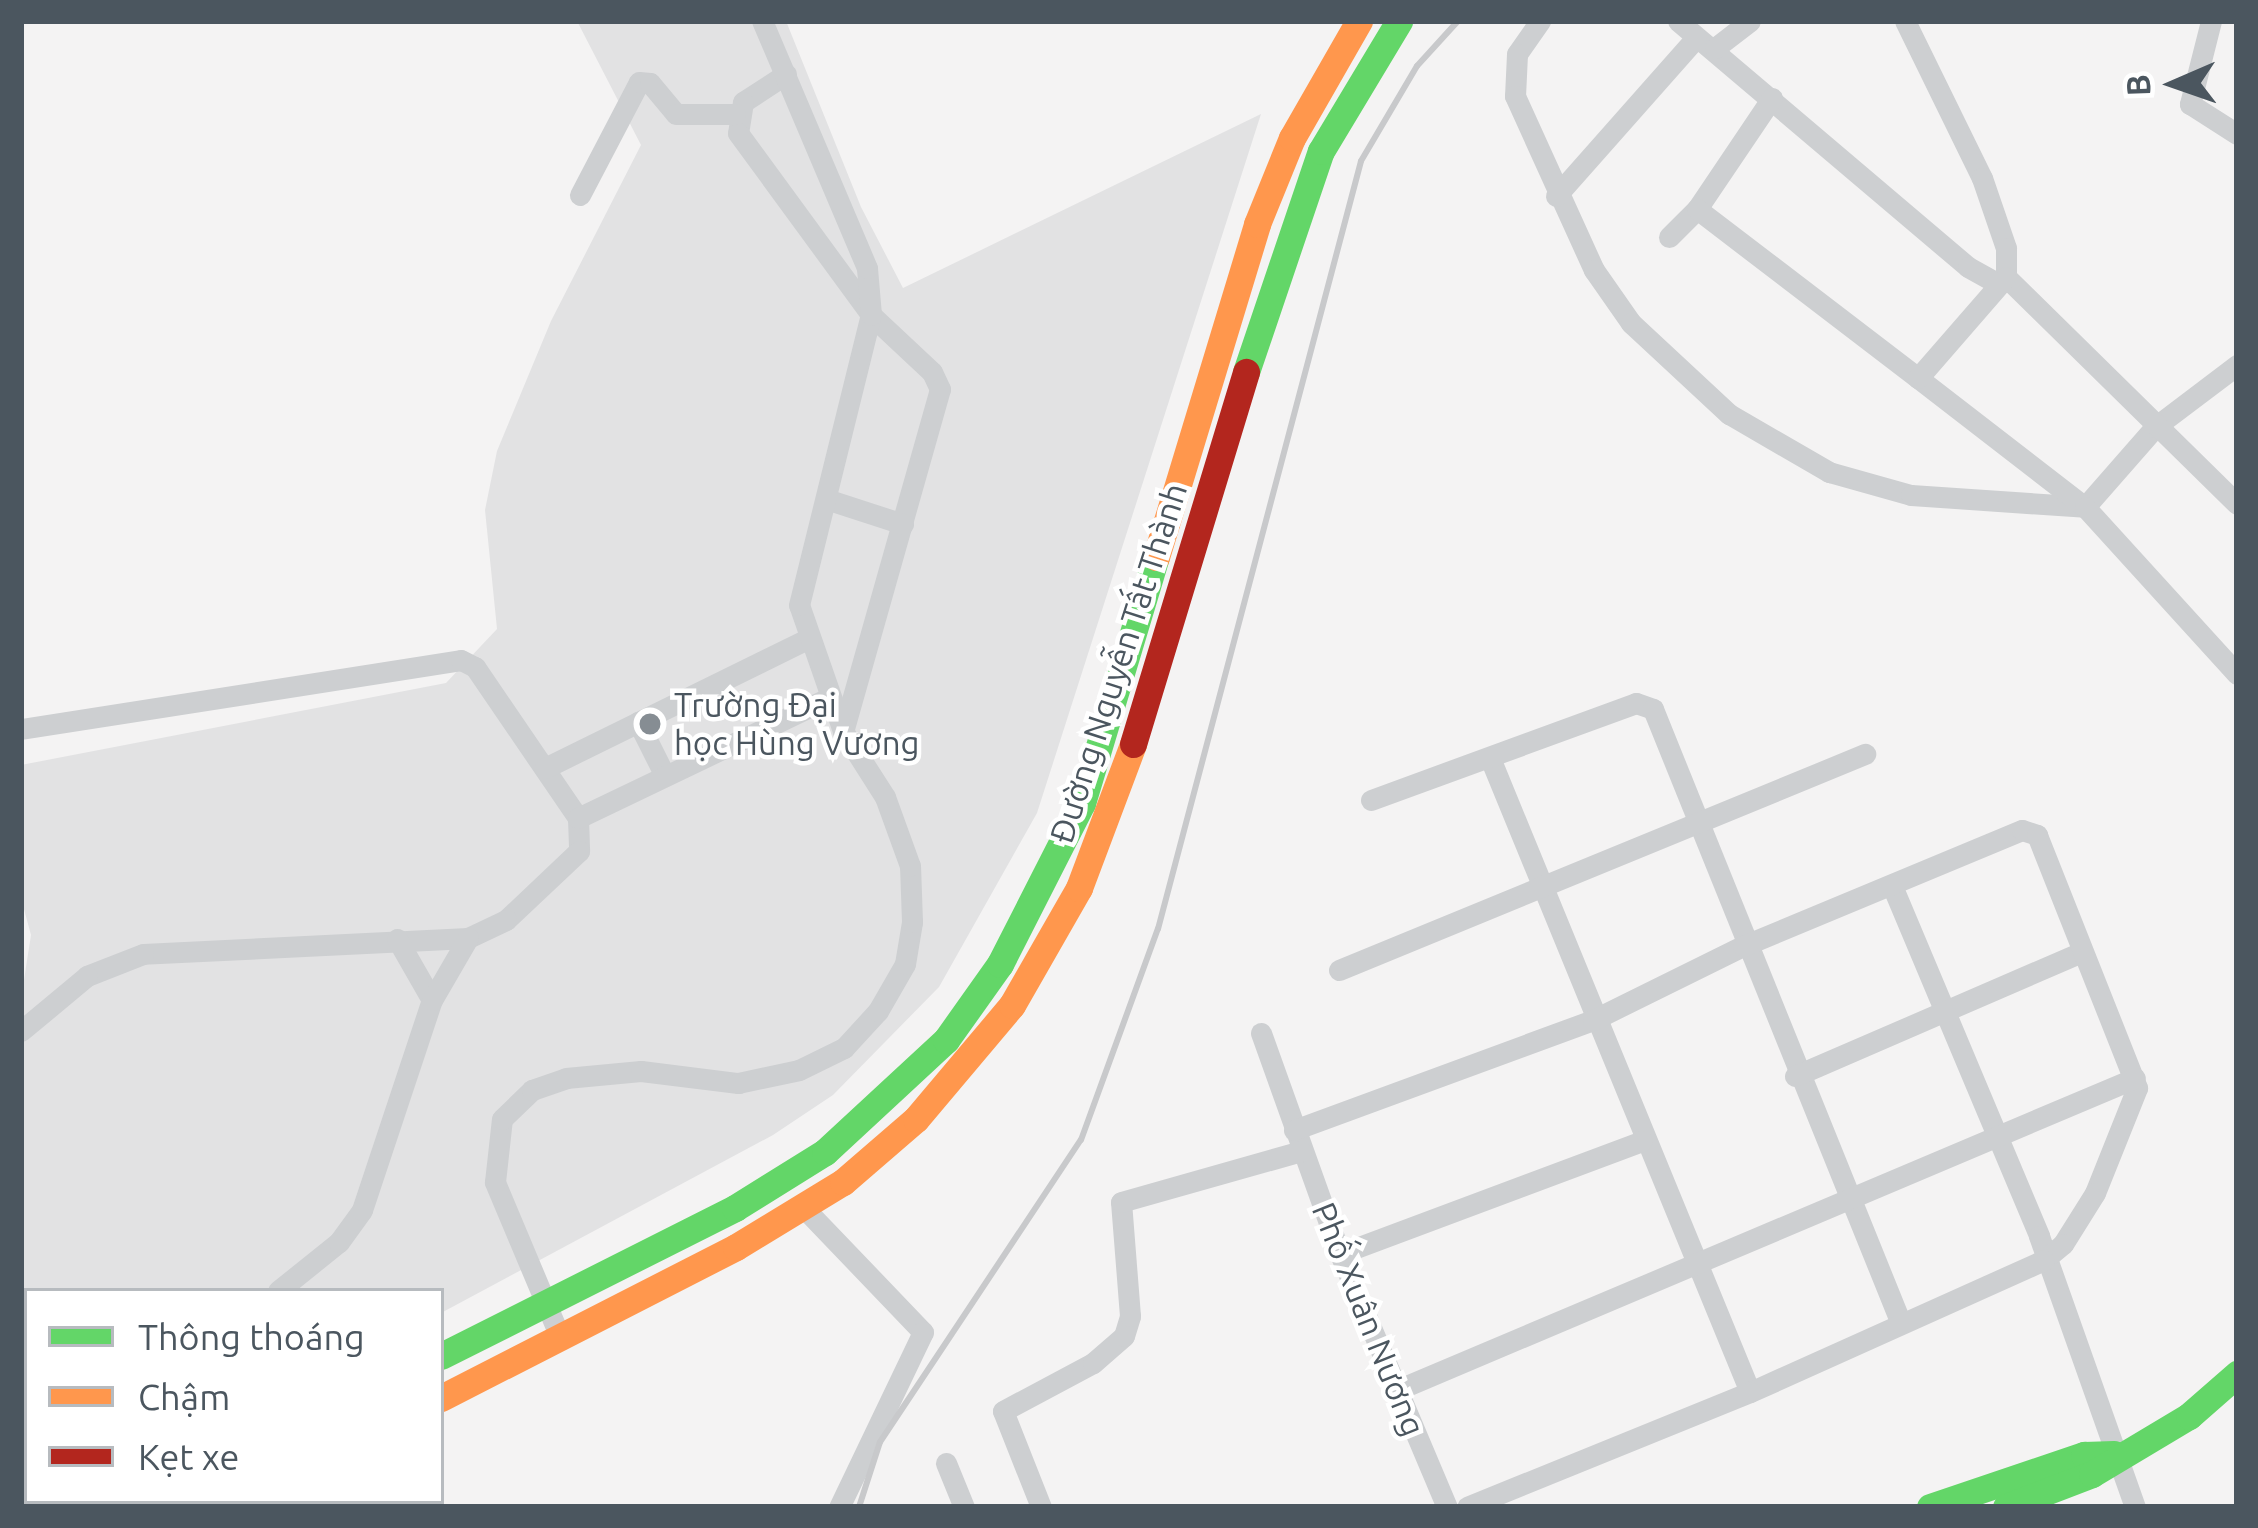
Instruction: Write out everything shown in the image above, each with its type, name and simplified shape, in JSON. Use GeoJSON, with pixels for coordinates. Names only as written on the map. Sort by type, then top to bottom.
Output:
{"type":"FeatureCollection","features":[{"type":"Feature","properties":{"kind":"main road","name":"Đường Nguyễn Tất Thành"},"geometry":{"type":"LineString","coordinates":[[444,1354],[735,1208],[825,1152],[946,1040],[1053,869],[1094,764],[1257,224],[1292,138],[1359,21]]}},
{"type":"Feature","properties":{"kind":"main road","name":"Đường Nguyễn Tất Thành"},"geometry":{"type":"LineString","coordinates":[[444,1396],[804,1208],[916,1119],[967,1066],[1012,1005],[1079,888],[1133,747],[1286,238],[1321,151],[1400,21]]}},
{"type":"Feature","properties":{"kind":"main road"},"geometry":{"type":"LineString","coordinates":[[1053,869],[1079,888]]}},
{"type":"Feature","properties":{"kind":"main road"},"geometry":{"type":"LineString","coordinates":[[2006,1507],[2092,1474],[2114,1454],[2188,1416],[2237,1374]]}},
{"type":"Feature","properties":{"kind":"main road"},"geometry":{"type":"LineString","coordinates":[[1930,1507],[2084,1455],[2114,1454]]}},
{"type":"Feature","properties":{"kind":"street"},"geometry":{"type":"LineString","coordinates":[[560,1337],[495,1183],[493,1151],[502,1119],[515,1104],[566,1078],[641,1071],[739,1083],[799,1070],[844,1048],[904,964],[910,866],[885,797],[828,698],[799,605],[871,315],[860,238],[762,21]]}},
{"type":"Feature","properties":{"kind":"street"},"geometry":{"type":"LineString","coordinates":[[1540,21],[1517,54],[1515,96],[1556,196],[1631,322],[1729,414],[1785,450],[1861,484],[1911,495],[2085,507]]}},
{"type":"Feature","properties":{"kind":"street"},"geometry":{"type":"LineString","coordinates":[[1678,21],[1968,267],[2003,280],[2237,504]]}},
{"type":"Feature","properties":{"kind":"street"},"geometry":{"type":"LineString","coordinates":[[1556,196],[1706,43],[1750,21]]}},
{"type":"Feature","properties":{"kind":"street"},"geometry":{"type":"LineString","coordinates":[[1905,21],[1982,178],[2006,248],[2003,280],[1918,378]]}},
{"type":"Feature","properties":{"kind":"street"},"geometry":{"type":"LineString","coordinates":[[2212,21],[2190,104],[2237,134]]}},
{"type":"Feature","properties":{"kind":"street"},"geometry":{"type":"LineString","coordinates":[[580,195],[639,82],[650,83],[676,114],[735,113],[786,74]]}},
{"type":"Feature","properties":{"kind":"street"},"geometry":{"type":"LineString","coordinates":[[1669,238],[1697,208],[1772,98]]}},
{"type":"Feature","properties":{"kind":"street"},"geometry":{"type":"LineString","coordinates":[[735,113],[738,133],[871,315],[932,372],[940,389],[843,731]]}},
{"type":"Feature","properties":{"kind":"street"},"geometry":{"type":"LineString","coordinates":[[1697,208],[2085,507],[2235,668]]}},
{"type":"Feature","properties":{"kind":"street"},"geometry":{"type":"LineString","coordinates":[[2085,507],[2155,427],[2237,365]]}},
{"type":"Feature","properties":{"kind":"street"},"geometry":{"type":"LineString","coordinates":[[826,499],[903,524]]}},
{"type":"Feature","properties":{"kind":"street"},"geometry":{"type":"LineString","coordinates":[[545,768],[806,639]]}},
{"type":"Feature","properties":{"kind":"street"},"geometry":{"type":"LineString","coordinates":[[21,729],[461,660],[475,667],[578,818],[579,851],[559,878],[468,938],[432,1000],[362,1210],[339,1242],[282,1288]]}},
{"type":"Feature","properties":{"kind":"street"},"geometry":{"type":"LineString","coordinates":[[578,818],[663,772],[828,698]]}},
{"type":"Feature","properties":{"kind":"street"},"geometry":{"type":"LineString","coordinates":[[1370,800],[1642,704],[1653,710],[1795,1076],[1900,1321]]}},
{"type":"Feature","properties":{"kind":"street"},"geometry":{"type":"LineString","coordinates":[[638,722],[663,772]]}},
{"type":"Feature","properties":{"kind":"street"},"geometry":{"type":"LineString","coordinates":[[1339,970],[1864,754]]}},
{"type":"Feature","properties":{"kind":"street"},"geometry":{"type":"LineString","coordinates":[[1490,758],[1694,1268],[1750,1392]]}},
{"type":"Feature","properties":{"kind":"street"},"geometry":{"type":"LineString","coordinates":[[1041,1507],[1003,1411],[1093,1363],[1124,1336],[1120,1202],[1298,1141],[1593,1020],[1743,946],[2030,830],[2134,1078],[2134,1101],[2096,1193],[2044,1260],[1750,1392],[1467,1507]]}},
{"type":"Feature","properties":{"kind":"street"},"geometry":{"type":"LineString","coordinates":[[1894,888],[1996,1136],[2135,1507]]}},
{"type":"Feature","properties":{"kind":"street"},"geometry":{"type":"LineString","coordinates":[[21,1031],[87,976],[143,954],[468,938]]}},
{"type":"Feature","properties":{"kind":"street"},"geometry":{"type":"LineString","coordinates":[[397,939],[432,1000]]}},
{"type":"Feature","properties":{"kind":"street"},"geometry":{"type":"LineString","coordinates":[[1795,1076],[2081,952]]}},
{"type":"Feature","properties":{"kind":"street","name":"Phố Xuân Nương"},"geometry":{"type":"LineString","coordinates":[[1261,1033],[1340,1254],[1447,1507]]}},
{"type":"Feature","properties":{"kind":"street"},"geometry":{"type":"LineString","coordinates":[[1397,1390],[2134,1078]]}},
{"type":"Feature","properties":{"kind":"street"},"geometry":{"type":"LineString","coordinates":[[1340,1254],[1642,1141]]}},
{"type":"Feature","properties":{"kind":"street"},"geometry":{"type":"LineString","coordinates":[[804,1208],[923,1332],[839,1507]]}},
{"type":"Feature","properties":{"kind":"street"},"geometry":{"type":"LineString","coordinates":[[946,1463],[964,1507]]}},
{"type":"Feature","properties":{"kind":"shaded area","name":"Trường Đại học Hùng Vương"},"geometry":{"type":"Polygon","coordinates":[[[577,21],[786,21],[861,207],[903,288],[1261,114],[1037,813],[939,987],[833,1095],[773,1135],[444,1311],[444,1288],[24,1288],[21,1418],[21,999],[31,935],[21,898],[21,765],[446,683],[497,629],[485,510],[497,451],[551,321],[641,145],[577,21]]]}},
{"type":"Feature","properties":{"kind":"railway"},"geometry":{"type":"LineString","coordinates":[[859,1507],[880,1442],[1081,1140],[1158,929],[1361,161],[1417,66],[1458,21]]}},
{"type":"Feature","properties":{"kind":"traffic: fast"},"geometry":{"type":"LineString","coordinates":[[1246,372],[1321,151],[1399,21]]}},
{"type":"Feature","properties":{"kind":"traffic: fast"},"geometry":{"type":"LineString","coordinates":[[444,1354],[735,1208],[825,1152],[946,1040],[1000,964],[1082,803],[1156,557]]}},
{"type":"Feature","properties":{"kind":"traffic: fast"},"geometry":{"type":"LineString","coordinates":[[2006,1507],[2092,1474],[2189,1416],[2237,1374]]}},
{"type":"Feature","properties":{"kind":"traffic: fast"},"geometry":{"type":"LineString","coordinates":[[1930,1507],[2084,1455],[2114,1454]]}},
{"type":"Feature","properties":{"kind":"traffic: fast"},"geometry":{"type":"LineString","coordinates":[[151,1507],[156,1504]]}},
{"type":"Feature","properties":{"kind":"traffic: slow"},"geometry":{"type":"LineString","coordinates":[[1156,557],[1257,224],[1292,138],[1359,21]]}},
{"type":"Feature","properties":{"kind":"traffic: slow"},"geometry":{"type":"LineString","coordinates":[[444,1396],[736,1247],[843,1182],[916,1119],[1012,1005],[1079,888],[1133,744]]}},
{"type":"Feature","properties":{"kind":"traffic: slow"},"geometry":{"type":"LineString","coordinates":[[232,1507],[238,1504]]}},
{"type":"Feature","properties":{"kind":"traffic: jam"},"geometry":{"type":"LineString","coordinates":[[1133,744],[1246,372]]}},
{"type":"Feature","properties":{"kind":"place","name":"Trường Đại học Hùng Vương"},"geometry":{"type":"Point","coordinates":[650,724]}}]}
